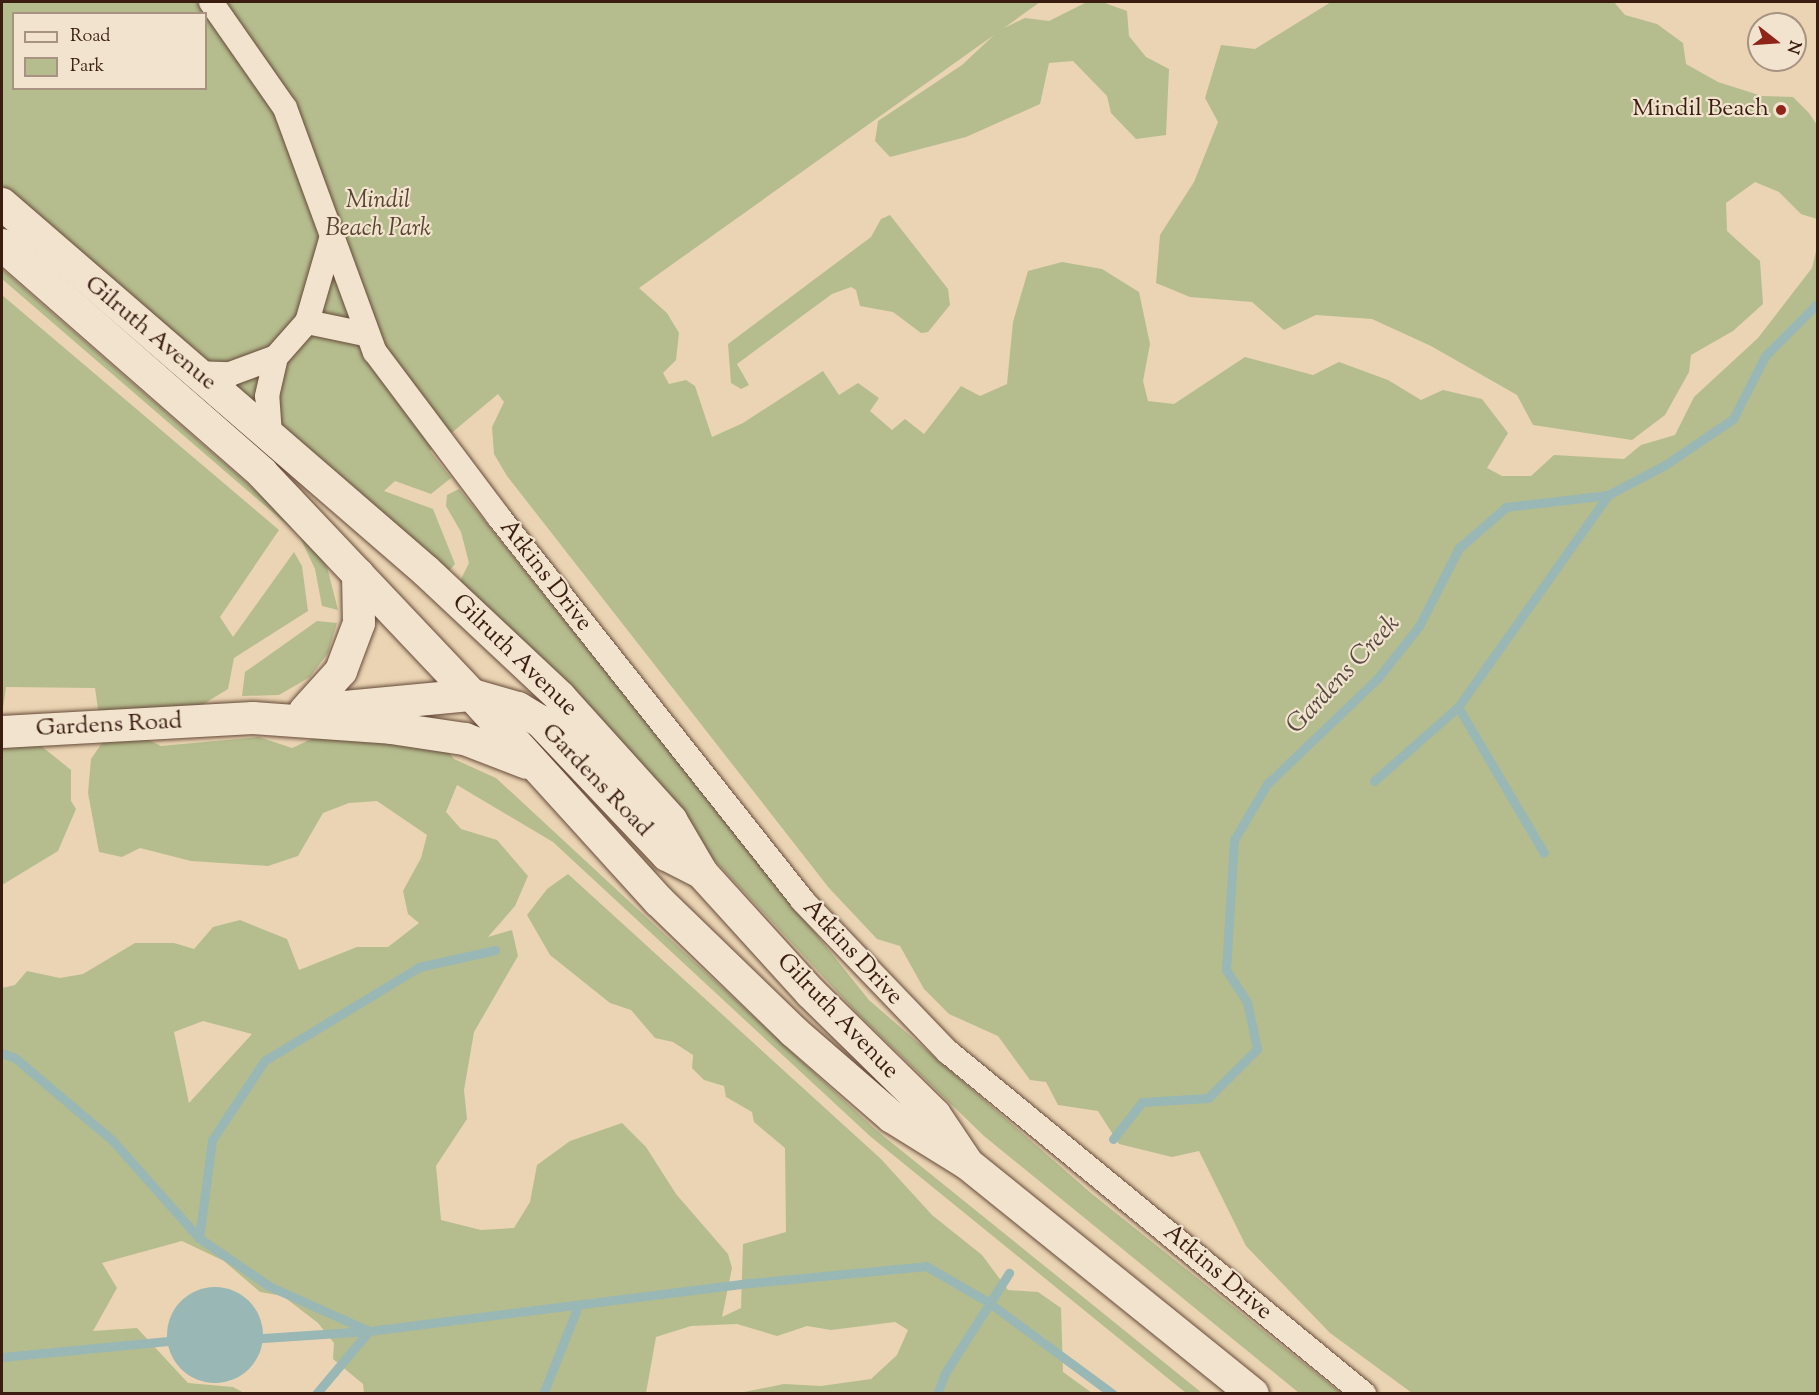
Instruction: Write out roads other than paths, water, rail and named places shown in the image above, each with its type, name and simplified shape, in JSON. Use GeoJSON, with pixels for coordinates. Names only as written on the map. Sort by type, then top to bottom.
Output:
{"type":"FeatureCollection","features":[{"type":"Feature","properties":{"kind":"street","name":"Atkins Drive"},"geometry":{"type":"LineString","coordinates":[[211,2],[285,108],[365,334],[428,425],[839,943],[948,1052],[1364,1394]]}},
{"type":"Feature","properties":{"kind":"street","name":"Gilruth Avenue"},"geometry":{"type":"LineString","coordinates":[[2,204],[270,435],[491,630],[560,697],[671,820],[702,873],[810,992],[935,1115],[968,1164]]}},
{"type":"Feature","properties":{"kind":"street"},"geometry":{"type":"LineString","coordinates":[[151,372],[230,374],[276,357],[307,322],[332,236]]}},
{"type":"Feature","properties":{"kind":"street","name":"Gilruth Avenue"},"geometry":{"type":"LineString","coordinates":[[2,245],[151,372],[245,457],[472,695],[533,766],[659,901],[793,1031],[892,1117],[968,1164],[1253,1394]]}},
{"type":"Feature","properties":{"kind":"street"},"geometry":{"type":"LineString","coordinates":[[307,322],[365,334]]}},
{"type":"Feature","properties":{"kind":"street"},"geometry":{"type":"LineString","coordinates":[[270,435],[267,396],[276,357]]}},
{"type":"Feature","properties":{"kind":"street"},"geometry":{"type":"LineString","coordinates":[[305,711],[340,671],[350,647],[358,623],[358,574]]}},
{"type":"Feature","properties":{"kind":"street","name":"Gardens Road"},"geometry":{"type":"LineString","coordinates":[[2,732],[253,718],[472,695],[540,721],[668,855],[702,873]]}},
{"type":"Feature","properties":{"kind":"street","name":"Gardens Road"},"geometry":{"type":"LineString","coordinates":[[253,718],[380,727],[465,739],[533,766]]}},
{"type":"Feature","properties":{"kind":"water"},"geometry":{"type":"Polygon","coordinates":[[[215,1287],[233,1291],[249,1301],[259,1317],[263,1335],[259,1353],[249,1369],[233,1379],[215,1383],[197,1379],[181,1369],[171,1353],[167,1335],[171,1317],[181,1301],[197,1291],[215,1287]]]}},
{"type":"Feature","properties":{"kind":"waterway","name":"Gardens Creek"},"geometry":{"type":"LineString","coordinates":[[1113,1139],[1142,1102],[1208,1098],[1257,1049],[1247,1002],[1226,970],[1234,840],[1267,784],[1377,679],[1419,626],[1459,548],[1506,507],[1608,495],[1665,465],[1733,419],[1765,356],[1818,303]]}},
{"type":"Feature","properties":{"kind":"waterway"},"geometry":{"type":"LineString","coordinates":[[1374,781],[1458,707],[1608,495]]}},
{"type":"Feature","properties":{"kind":"waterway"},"geometry":{"type":"LineString","coordinates":[[1458,707],[1544,853]]}},
{"type":"Feature","properties":{"kind":"waterway"},"geometry":{"type":"LineString","coordinates":[[199,1238],[212,1140],[264,1061],[419,967],[495,950]]}},
{"type":"Feature","properties":{"kind":"waterway"},"geometry":{"type":"LineString","coordinates":[[2,1053],[15,1058],[112,1140],[199,1238],[269,1286],[369,1331],[316,1394]]}},
{"type":"Feature","properties":{"kind":"waterway"},"geometry":{"type":"LineString","coordinates":[[263,1338],[369,1331],[751,1283],[926,1266],[988,1302],[1113,1394]]}},
{"type":"Feature","properties":{"kind":"waterway","name":"Gardens Creek"},"geometry":{"type":"LineString","coordinates":[[937,1394],[945,1373],[1009,1273]]}},
{"type":"Feature","properties":{"kind":"waterway"},"geometry":{"type":"LineString","coordinates":[[543,1394],[578,1306]]}},
{"type":"Feature","properties":{"kind":"waterway"},"geometry":{"type":"LineString","coordinates":[[2,1357],[168,1341]]}},
{"type":"Feature","properties":{"kind":"place","name":"Mindil Beach"},"geometry":{"type":"Point","coordinates":[1781,110]}},
{"type":"Feature","properties":{"kind":"park label","name":"Mindil Beach Park"},"geometry":{"type":"Point","coordinates":[378,216]}}]}
